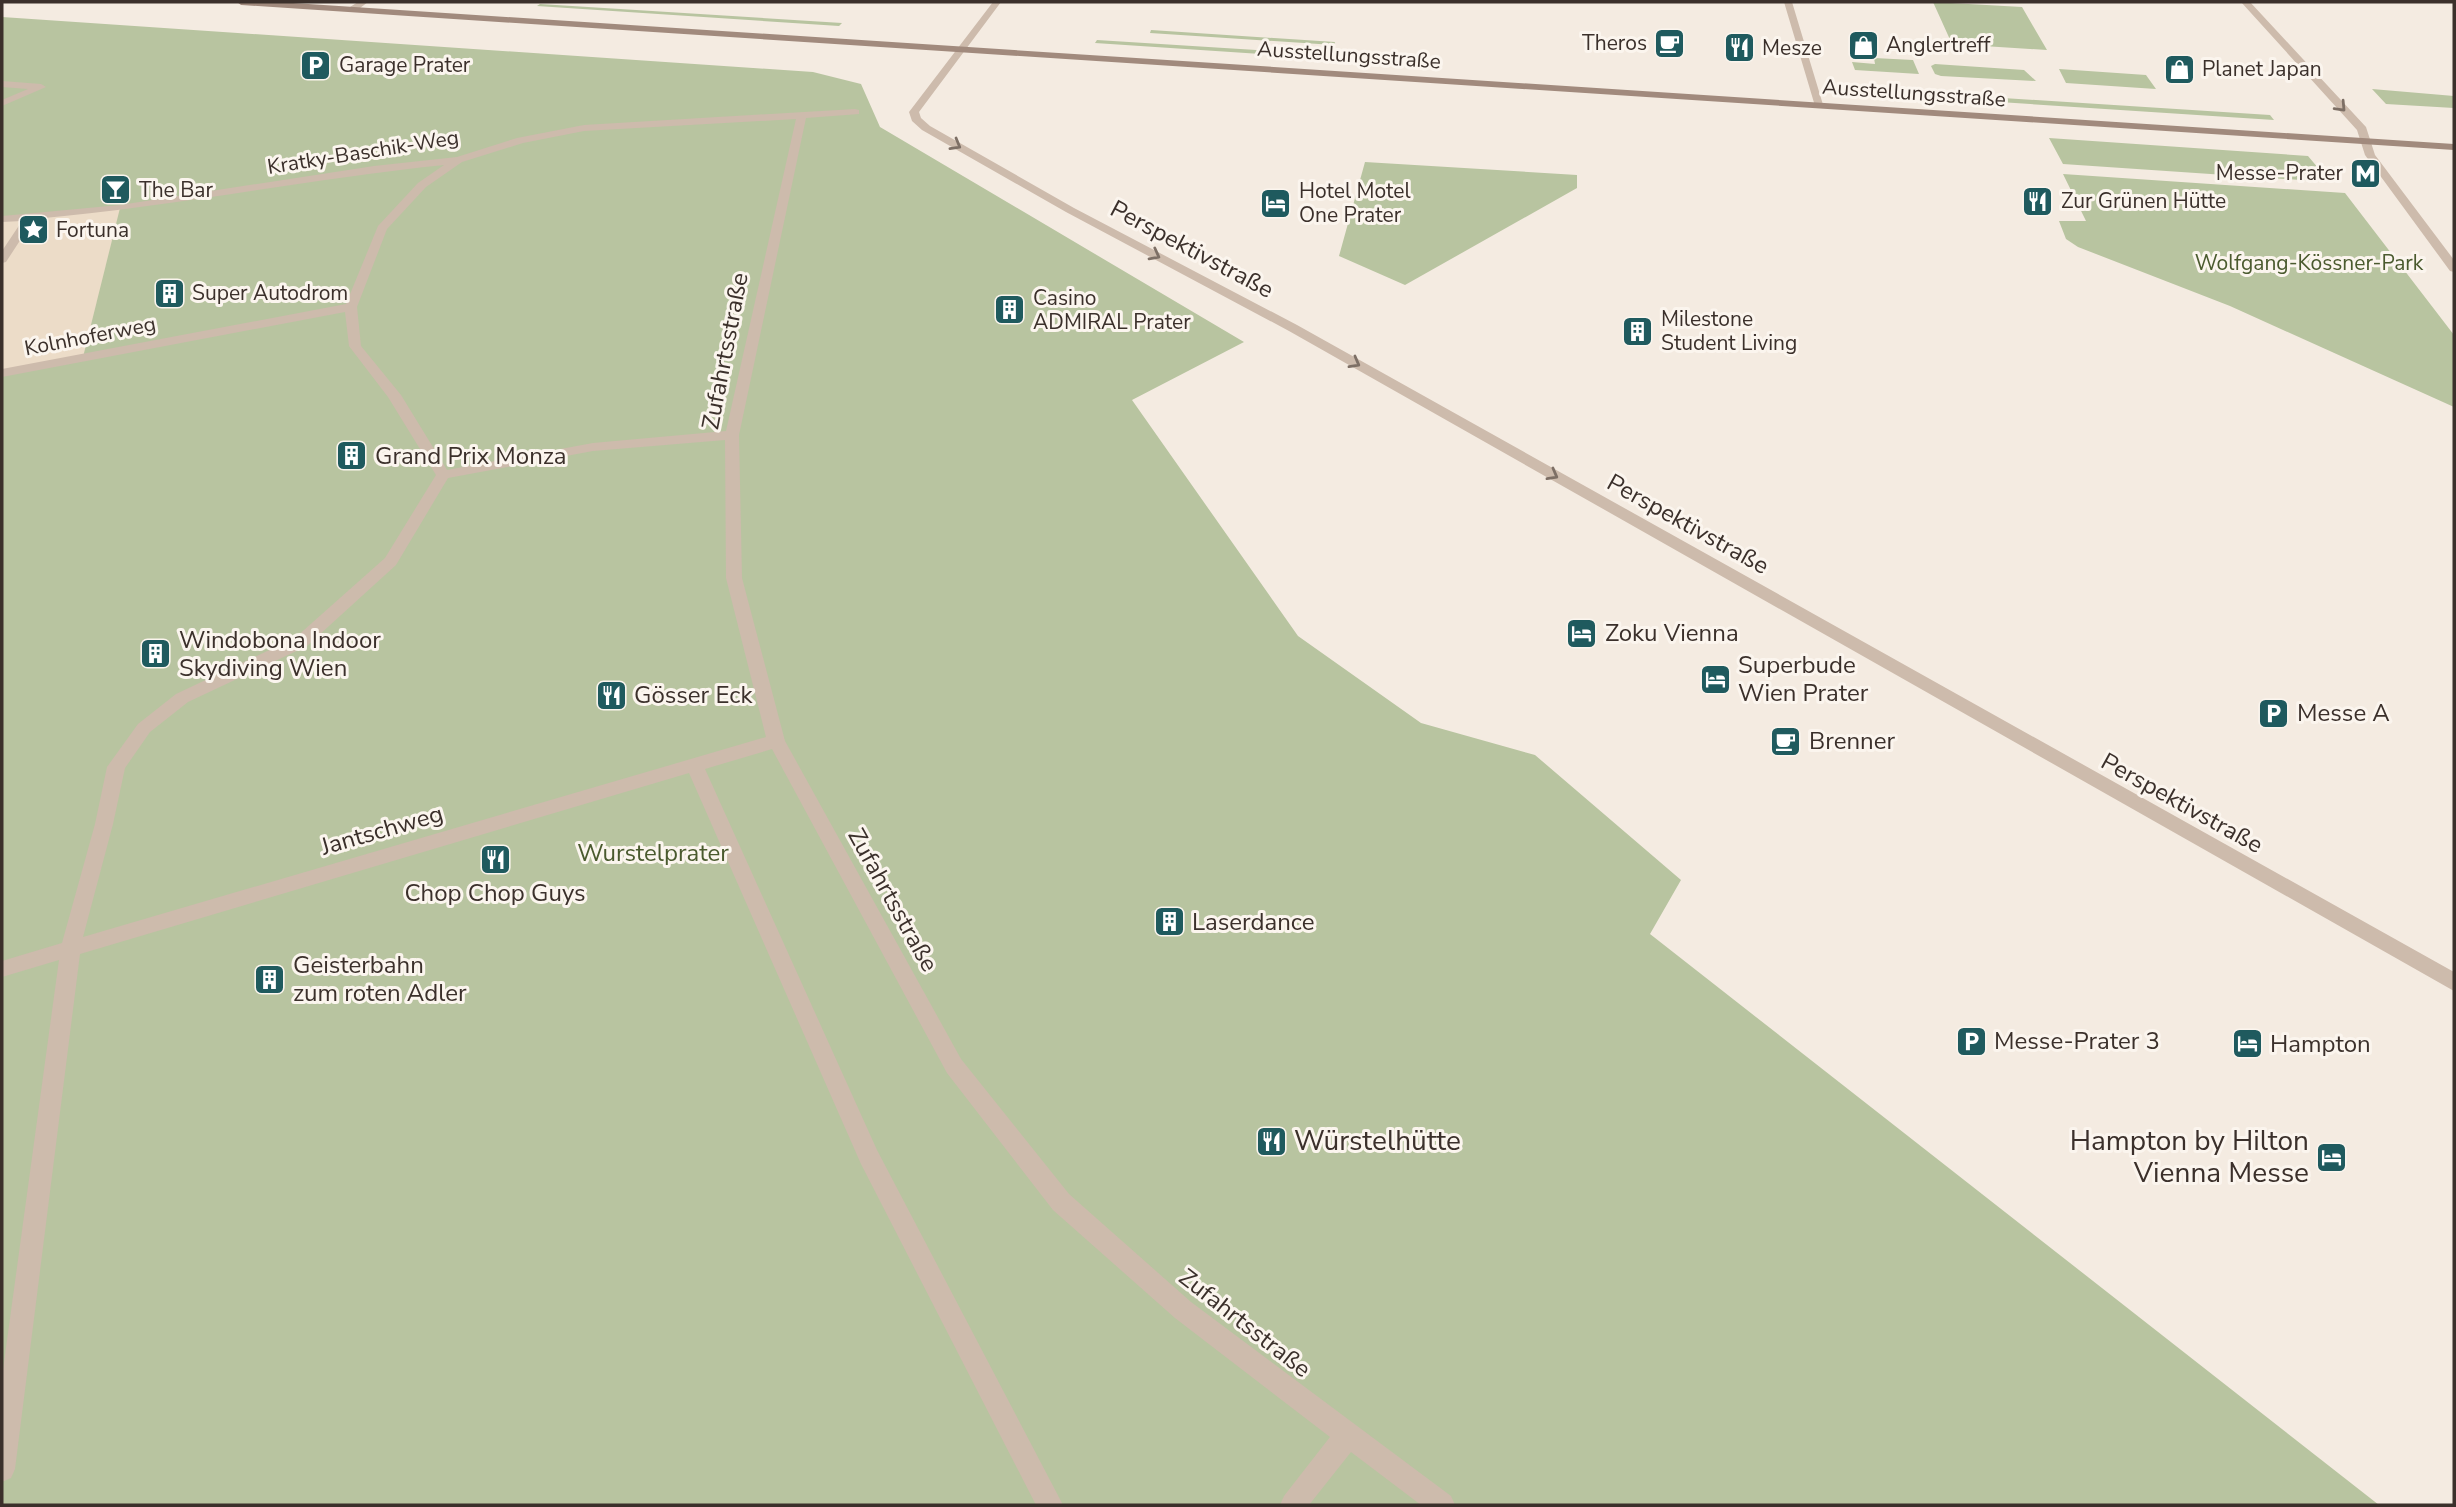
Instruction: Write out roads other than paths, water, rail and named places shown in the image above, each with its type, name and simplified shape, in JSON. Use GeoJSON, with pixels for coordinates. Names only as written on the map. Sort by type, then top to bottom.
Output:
{"type":"FeatureCollection","features":[{"type":"Feature","properties":{"kind":"main road","name":"Ausstellungsstraße"},"geometry":{"type":"LineString","coordinates":[[241,2],[2454,147]]}},
{"type":"Feature","properties":{"kind":"street"},"geometry":{"type":"LineString","coordinates":[[353,9],[364,2]]}},
{"type":"Feature","properties":{"kind":"street"},"geometry":{"type":"LineString","coordinates":[[961,48],[997,2]]}},
{"type":"Feature","properties":{"kind":"street"},"geometry":{"type":"LineString","coordinates":[[1788,2],[1820,106]]}},
{"type":"Feature","properties":{"kind":"street"},"geometry":{"type":"LineString","coordinates":[[2245,2],[2362,129],[2371,155],[2454,268]]}},
{"type":"Feature","properties":{"kind":"street","name":"Perspektivstraße"},"geometry":{"type":"LineString","coordinates":[[961,48],[915,112],[916,119],[926,128],[1070,211],[1293,328],[2454,982]]}},
{"type":"Feature","properties":{"kind":"street"},"geometry":{"type":"LineString","coordinates":[[2,83],[41,87],[2,103]]}},
{"type":"Feature","properties":{"kind":"street","name":"Kratky-Baschik-Weg"},"geometry":{"type":"LineString","coordinates":[[2,219],[120,208],[374,169],[458,160],[521,140],[584,128],[855,112]]}},
{"type":"Feature","properties":{"kind":"street","name":"Zufahrtsstraße"},"geometry":{"type":"LineString","coordinates":[[802,115],[732,435],[734,578],[776,741],[954,1066],[1060,1202],[1183,1310],[1442,1505]]}},
{"type":"Feature","properties":{"kind":"street"},"geometry":{"type":"LineString","coordinates":[[443,475],[394,395],[355,346],[351,307],[383,228],[422,185],[458,160]]}},
{"type":"Feature","properties":{"kind":"street"},"geometry":{"type":"LineString","coordinates":[[2,259],[30,217]]}},
{"type":"Feature","properties":{"kind":"street","name":"Kolnhoferweg"},"geometry":{"type":"LineString","coordinates":[[2,373],[351,307]]}},
{"type":"Feature","properties":{"kind":"street"},"geometry":{"type":"LineString","coordinates":[[2,1469],[71,946],[104,824],[116,767],[145,728],[182,698],[301,642],[391,561],[443,475],[593,447],[732,435]]}},
{"type":"Feature","properties":{"kind":"street","name":"Jantschweg"},"geometry":{"type":"LineString","coordinates":[[2,969],[71,946],[776,741]]}},
{"type":"Feature","properties":{"kind":"street"},"geometry":{"type":"LineString","coordinates":[[694,764],[869,1157],[1050,1505]]}},
{"type":"Feature","properties":{"kind":"street"},"geometry":{"type":"LineString","coordinates":[[1293,1505],[1347,1436]]}},
{"type":"Feature","properties":{"kind":"place","name":"Theros"},"geometry":{"type":"Point","coordinates":[1670,43]}},
{"type":"Feature","properties":{"kind":"place","name":"Anglertreff"},"geometry":{"type":"Point","coordinates":[1863,45]}},
{"type":"Feature","properties":{"kind":"place","name":"Mesze"},"geometry":{"type":"Point","coordinates":[1739,48]}},
{"type":"Feature","properties":{"kind":"place","name":"Garage Prater"},"geometry":{"type":"Point","coordinates":[316,65]}},
{"type":"Feature","properties":{"kind":"place","name":"Planet Japan"},"geometry":{"type":"Point","coordinates":[2179,69]}},
{"type":"Feature","properties":{"kind":"place","name":"Messe-Prater"},"geometry":{"type":"Point","coordinates":[2366,173]}},
{"type":"Feature","properties":{"kind":"place","name":"The Bar"},"geometry":{"type":"Point","coordinates":[116,190]}},
{"type":"Feature","properties":{"kind":"place","name":"Zur Grünen Hütte"},"geometry":{"type":"Point","coordinates":[2038,201]}},
{"type":"Feature","properties":{"kind":"place","name":"Hotel Motel One Prater"},"geometry":{"type":"Point","coordinates":[1276,203]}},
{"type":"Feature","properties":{"kind":"place","name":"Fortuna"},"geometry":{"type":"Point","coordinates":[33,230]}},
{"type":"Feature","properties":{"kind":"place","name":"Super Autodrom"},"geometry":{"type":"Point","coordinates":[169,293]}},
{"type":"Feature","properties":{"kind":"place","name":"Casino ADMIRAL Prater"},"geometry":{"type":"Point","coordinates":[1010,310]}},
{"type":"Feature","properties":{"kind":"place","name":"Milestone Student Living"},"geometry":{"type":"Point","coordinates":[1638,331]}},
{"type":"Feature","properties":{"kind":"place","name":"Grand Prix Monza"},"geometry":{"type":"Point","coordinates":[352,456]}},
{"type":"Feature","properties":{"kind":"place","name":"Zoku Vienna"},"geometry":{"type":"Point","coordinates":[1582,633]}},
{"type":"Feature","properties":{"kind":"place","name":"Windobona Indoor Skydiving Wien"},"geometry":{"type":"Point","coordinates":[156,654]}},
{"type":"Feature","properties":{"kind":"place","name":"Superbude Wien Prater"},"geometry":{"type":"Point","coordinates":[1715,679]}},
{"type":"Feature","properties":{"kind":"place","name":"Gösser Eck"},"geometry":{"type":"Point","coordinates":[611,695]}},
{"type":"Feature","properties":{"kind":"place","name":"Messe A"},"geometry":{"type":"Point","coordinates":[2274,713]}},
{"type":"Feature","properties":{"kind":"place","name":"Brenner"},"geometry":{"type":"Point","coordinates":[1786,741]}},
{"type":"Feature","properties":{"kind":"place","name":"Chop Chop Guys"},"geometry":{"type":"Point","coordinates":[495,859]}},
{"type":"Feature","properties":{"kind":"place","name":"Laserdance"},"geometry":{"type":"Point","coordinates":[1169,922]}},
{"type":"Feature","properties":{"kind":"place","name":"Geisterbahn zum roten Adler"},"geometry":{"type":"Point","coordinates":[270,979]}},
{"type":"Feature","properties":{"kind":"place","name":"Messe-Prater 3"},"geometry":{"type":"Point","coordinates":[1971,1041]}},
{"type":"Feature","properties":{"kind":"place","name":"Hampton"},"geometry":{"type":"Point","coordinates":[2247,1044]}},
{"type":"Feature","properties":{"kind":"place","name":"Würstelhütte"},"geometry":{"type":"Point","coordinates":[1271,1141]}},
{"type":"Feature","properties":{"kind":"place","name":"Hampton by Hilton Vienna Messe"},"geometry":{"type":"Point","coordinates":[2332,1157]}},
{"type":"Feature","properties":{"kind":"park label","name":"Wolfgang-Kössner-Park"},"geometry":{"type":"Point","coordinates":[2309,263]}},
{"type":"Feature","properties":{"kind":"park label","name":"Wurstelprater"},"geometry":{"type":"Point","coordinates":[653,853]}}]}
